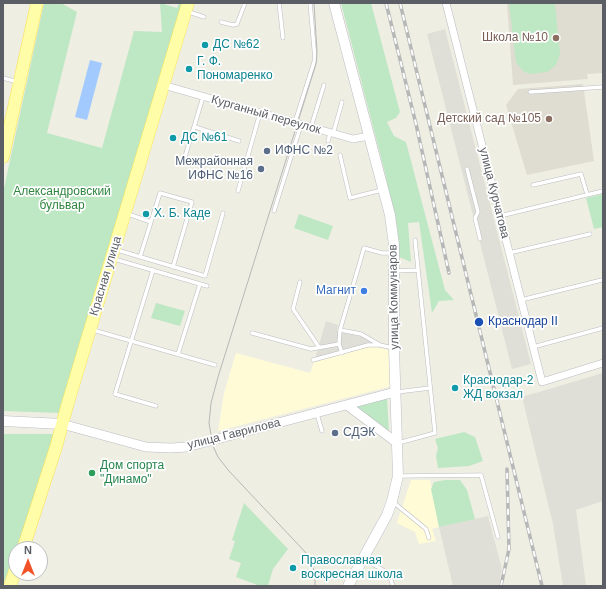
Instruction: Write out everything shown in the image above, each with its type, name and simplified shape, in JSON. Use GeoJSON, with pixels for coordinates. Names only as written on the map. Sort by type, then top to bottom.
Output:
{"type":"FeatureCollection","features":[{"type":"Feature","properties":{"kind":"main road"},"geometry":{"type":"LineString","coordinates":[[3,156],[5,140],[37,3]]}},
{"type":"Feature","properties":{"kind":"main road","name":"улица Коммунаров"},"geometry":{"type":"LineString","coordinates":[[334,3],[390,215],[394,253],[394,348],[398,476],[392,501],[380,529],[348,586]]}},
{"type":"Feature","properties":{"kind":"main road","name":"Красная улица"},"geometry":{"type":"LineString","coordinates":[[26,541],[43,490],[187,7]]}},
{"type":"Feature","properties":{"kind":"main road","name":"улица Гаврилова"},"geometry":{"type":"LineString","coordinates":[[3,421],[62,424]]}},
{"type":"Feature","properties":{"kind":"street","name":"улица Курчатова"},"geometry":{"type":"LineString","coordinates":[[446,3],[542,382],[603,363]]}},
{"type":"Feature","properties":{"kind":"street","name":"Курганный переулок"},"geometry":{"type":"LineString","coordinates":[[163,85],[353,139],[369,136]]}},
{"type":"Feature","properties":{"kind":"street","name":"улица Гаврилова"},"geometry":{"type":"LineString","coordinates":[[62,424],[146,446],[171,448],[193,446],[395,392]]}},
{"type":"Feature","properties":{"kind":"street"},"geometry":{"type":"LineString","coordinates":[[347,405],[397,443]]}},
{"type":"Feature","properties":{"kind":"lane"},"geometry":{"type":"LineString","coordinates":[[222,22],[233,25],[238,24],[245,3]]}},
{"type":"Feature","properties":{"kind":"lane"},"geometry":{"type":"LineString","coordinates":[[279,3],[283,38]]}},
{"type":"Feature","properties":{"kind":"lane"},"geometry":{"type":"LineString","coordinates":[[274,211],[315,59],[310,3]]}},
{"type":"Feature","properties":{"kind":"lane"},"geometry":{"type":"LineString","coordinates":[[187,7],[204,17]]}},
{"type":"Feature","properties":{"kind":"lane"},"geometry":{"type":"LineString","coordinates":[[3,78],[19,82]]}},
{"type":"Feature","properties":{"kind":"lane"},"geometry":{"type":"LineString","coordinates":[[311,128],[324,85]]}},
{"type":"Feature","properties":{"kind":"lane"},"geometry":{"type":"LineString","coordinates":[[530,92],[603,87]]}},
{"type":"Feature","properties":{"kind":"lane"},"geometry":{"type":"LineString","coordinates":[[184,160],[203,97]]}},
{"type":"Feature","properties":{"kind":"lane"},"geometry":{"type":"LineString","coordinates":[[328,140],[332,133],[342,102]]}},
{"type":"Feature","properties":{"kind":"lane"},"geometry":{"type":"LineString","coordinates":[[238,191],[260,113]]}},
{"type":"Feature","properties":{"kind":"lane"},"geometry":{"type":"LineString","coordinates":[[195,127],[240,141]]}},
{"type":"Feature","properties":{"kind":"lane"},"geometry":{"type":"LineString","coordinates":[[340,155],[350,198],[383,189]]}},
{"type":"Feature","properties":{"kind":"lane"},"geometry":{"type":"LineString","coordinates":[[467,169],[478,212],[475,218],[480,239]]}},
{"type":"Feature","properties":{"kind":"lane"},"geometry":{"type":"LineString","coordinates":[[532,185],[581,174],[587,194]]}},
{"type":"Feature","properties":{"kind":"lane"},"geometry":{"type":"LineString","coordinates":[[500,216],[603,191]]}},
{"type":"Feature","properties":{"kind":"lane"},"geometry":{"type":"LineString","coordinates":[[140,257],[160,193],[192,202],[173,267]]}},
{"type":"Feature","properties":{"kind":"lane"},"geometry":{"type":"LineString","coordinates":[[113,253],[140,257],[204,276],[223,213]]}},
{"type":"Feature","properties":{"kind":"lane"},"geometry":{"type":"LineString","coordinates":[[125,214],[151,222]]}},
{"type":"Feature","properties":{"kind":"lane"},"geometry":{"type":"LineString","coordinates":[[509,253],[590,234]]}},
{"type":"Feature","properties":{"kind":"lane"},"geometry":{"type":"LineString","coordinates":[[397,443],[435,433],[415,240]]}},
{"type":"Feature","properties":{"kind":"lane"},"geometry":{"type":"LineString","coordinates":[[342,353],[339,344],[340,330],[364,248],[382,253],[394,253]]}},
{"type":"Feature","properties":{"kind":"lane"},"geometry":{"type":"LineString","coordinates":[[113,253],[153,270],[207,286]]}},
{"type":"Feature","properties":{"kind":"lane"},"geometry":{"type":"LineString","coordinates":[[153,270],[115,394],[156,406]]}},
{"type":"Feature","properties":{"kind":"lane"},"geometry":{"type":"LineString","coordinates":[[394,272],[417,270]]}},
{"type":"Feature","properties":{"kind":"lane"},"geometry":{"type":"LineString","coordinates":[[521,300],[602,280]]}},
{"type":"Feature","properties":{"kind":"lane"},"geometry":{"type":"LineString","coordinates":[[300,282],[293,309],[319,347]]}},
{"type":"Feature","properties":{"kind":"lane"},"geometry":{"type":"LineString","coordinates":[[178,354],[200,284]]}},
{"type":"Feature","properties":{"kind":"lane"},"geometry":{"type":"LineString","coordinates":[[533,347],[603,328]]}},
{"type":"Feature","properties":{"kind":"lane"},"geometry":{"type":"LineString","coordinates":[[90,329],[215,365]]}},
{"type":"Feature","properties":{"kind":"lane"},"geometry":{"type":"LineString","coordinates":[[340,330],[361,334],[380,345]]}},
{"type":"Feature","properties":{"kind":"lane"},"geometry":{"type":"LineString","coordinates":[[252,333],[311,349],[339,344]]}},
{"type":"Feature","properties":{"kind":"lane"},"geometry":{"type":"LineString","coordinates":[[313,360],[368,345],[380,345],[394,348]]}},
{"type":"Feature","properties":{"kind":"lane"},"geometry":{"type":"LineString","coordinates":[[395,392],[430,388]]}},
{"type":"Feature","properties":{"kind":"lane"},"geometry":{"type":"LineString","coordinates":[[317,413],[322,430]]}},
{"type":"Feature","properties":{"kind":"lane"},"geometry":{"type":"LineString","coordinates":[[398,476],[481,475],[498,537]]}},
{"type":"Feature","properties":{"kind":"lane"},"geometry":{"type":"LineString","coordinates":[[392,501],[426,528],[429,538]]}},
{"type":"Feature","properties":{"kind":"lane"},"geometry":{"type":"LineString","coordinates":[[364,559],[389,574],[393,586]]}},
{"type":"Feature","properties":{"kind":"shaded area","name":"Школа №10"},"geometry":{"type":"Polygon","coordinates":[[[507,3],[603,3],[603,73],[587,74],[588,79],[513,85],[507,3]]]}},
{"type":"Feature","properties":{"kind":"shaded area"},"geometry":{"type":"Polygon","coordinates":[[[445,29],[531,364],[512,369],[427,34],[445,29]]]}},
{"type":"Feature","properties":{"kind":"shaded area","name":"Детский сад №105"},"geometry":{"type":"Polygon","coordinates":[[[583,84],[594,161],[527,175],[506,105],[518,89],[583,84]]]}},
{"type":"Feature","properties":{"kind":"shaded area"},"geometry":{"type":"Polygon","coordinates":[[[326,321],[338,325],[337,331],[362,337],[379,347],[370,346],[314,362],[326,321]]]}},
{"type":"Feature","properties":{"kind":"shaded area"},"geometry":{"type":"Polygon","coordinates":[[[370,346],[390,350],[391,385],[388,387],[218,431],[224,393],[236,353],[310,373],[314,362],[370,346]]]}},
{"type":"Feature","properties":{"kind":"shaded area"},"geometry":{"type":"Polygon","coordinates":[[[603,373],[603,501],[576,510],[586,586],[563,586],[553,524],[522,397],[603,373]]]}},
{"type":"Feature","properties":{"kind":"shaded area"},"geometry":{"type":"Polygon","coordinates":[[[411,480],[430,480],[439,527],[432,529],[436,541],[419,544],[415,532],[397,523],[411,480]]]}},
{"type":"Feature","properties":{"kind":"shaded area"},"geometry":{"type":"Polygon","coordinates":[[[488,516],[502,569],[499,586],[453,586],[439,527],[488,516]]]}},
{"type":"Feature","properties":{"kind":"green space","name":"Александровский бульвар"},"geometry":{"type":"Polygon","coordinates":[[[44,3],[61,3],[77,12],[47,133],[102,148],[134,31],[162,32],[160,3],[177,8],[179,3],[182,3],[59,413],[3,411],[3,193],[44,3]]]}},
{"type":"Feature","properties":{"kind":"green space"},"geometry":{"type":"Polygon","coordinates":[[[341,3],[371,3],[400,112],[396,118],[387,122],[394,136],[406,142],[445,290],[454,300],[439,301],[432,313],[419,222],[408,223],[411,262],[399,257],[398,233],[385,173],[341,3]]]}},
{"type":"Feature","properties":{"kind":"green space"},"geometry":{"type":"Polygon","coordinates":[[[509,3],[555,3],[560,54],[556,65],[547,72],[530,74],[523,71],[516,62],[509,3]]]}},
{"type":"Feature","properties":{"kind":"green space"},"geometry":{"type":"Polygon","coordinates":[[[603,194],[603,227],[594,229],[586,198],[603,194]]]}},
{"type":"Feature","properties":{"kind":"green space"},"geometry":{"type":"Polygon","coordinates":[[[299,214],[333,226],[328,240],[294,228],[299,214]]]}},
{"type":"Feature","properties":{"kind":"green space"},"geometry":{"type":"Polygon","coordinates":[[[156,303],[185,311],[180,326],[151,318],[156,303]]]}},
{"type":"Feature","properties":{"kind":"green space"},"geometry":{"type":"Polygon","coordinates":[[[387,398],[389,431],[354,406],[387,398]]]}},
{"type":"Feature","properties":{"kind":"green space"},"geometry":{"type":"Polygon","coordinates":[[[464,432],[475,437],[483,461],[469,466],[438,468],[436,456],[438,448],[435,439],[464,432]]]}},
{"type":"Feature","properties":{"kind":"green space"},"geometry":{"type":"Polygon","coordinates":[[[3,434],[57,434],[19,541],[8,541],[8,572],[3,586],[3,434]]]}},
{"type":"Feature","properties":{"kind":"green space"},"geometry":{"type":"Polygon","coordinates":[[[460,480],[467,490],[475,519],[439,527],[431,489],[434,482],[460,480]]]}},
{"type":"Feature","properties":{"kind":"green space"},"geometry":{"type":"Polygon","coordinates":[[[244,503],[288,549],[273,569],[268,586],[260,586],[236,577],[241,563],[229,559],[235,541],[232,540],[244,503]]]}},
{"type":"Feature","properties":{"kind":"water"},"geometry":{"type":"Polygon","coordinates":[[[90,60],[102,63],[87,120],[75,117],[90,60]]]}},
{"type":"Feature","properties":{"kind":"tram line"},"geometry":{"type":"LineString","coordinates":[[314,3],[317,52],[316,64],[218,377],[211,403],[209,423],[213,446],[218,457],[229,471],[308,555],[315,573],[315,586]]}},
{"type":"Feature","properties":{"kind":"railway"},"geometry":{"type":"LineString","coordinates":[[386,3],[416,124],[449,273]]}},
{"type":"Feature","properties":{"kind":"railway"},"geometry":{"type":"LineString","coordinates":[[400,3],[542,586]]}},
{"type":"Feature","properties":{"kind":"railway"},"geometry":{"type":"LineString","coordinates":[[501,586],[509,549],[507,469]]}},
{"type":"Feature","properties":{"kind":"place","name":"Школа №10"},"geometry":{"type":"Point","coordinates":[556,38]}},
{"type":"Feature","properties":{"kind":"place","name":"ДС №62"},"geometry":{"type":"Point","coordinates":[205,45]}},
{"type":"Feature","properties":{"kind":"place","name":"Г. Ф. Пономаренко"},"geometry":{"type":"Point","coordinates":[189,69]}},
{"type":"Feature","properties":{"kind":"place","name":"Детский сад №105"},"geometry":{"type":"Point","coordinates":[549,119]}},
{"type":"Feature","properties":{"kind":"place","name":"ДС №61"},"geometry":{"type":"Point","coordinates":[173,138]}},
{"type":"Feature","properties":{"kind":"place","name":"ИФНС №2"},"geometry":{"type":"Point","coordinates":[267,151]}},
{"type":"Feature","properties":{"kind":"place","name":"Межрайонная ИФНС №16"},"geometry":{"type":"Point","coordinates":[261,169]}},
{"type":"Feature","properties":{"kind":"place","name":"Х. Б. Каде"},"geometry":{"type":"Point","coordinates":[146,214]}},
{"type":"Feature","properties":{"kind":"place","name":"Магнит"},"geometry":{"type":"Point","coordinates":[364,291]}},
{"type":"Feature","properties":{"kind":"place","name":"Краснодар II"},"geometry":{"type":"Point","coordinates":[479,322]}},
{"type":"Feature","properties":{"kind":"place","name":"Краснодар-2 ЖД вокзал"},"geometry":{"type":"Point","coordinates":[455,388]}},
{"type":"Feature","properties":{"kind":"place","name":"СДЭК"},"geometry":{"type":"Point","coordinates":[335,433]}},
{"type":"Feature","properties":{"kind":"place","name":"Дом спорта \"Динамо\""},"geometry":{"type":"Point","coordinates":[92,473]}},
{"type":"Feature","properties":{"kind":"place","name":"Православная воскресная школа"},"geometry":{"type":"Point","coordinates":[293,568]}}]}
